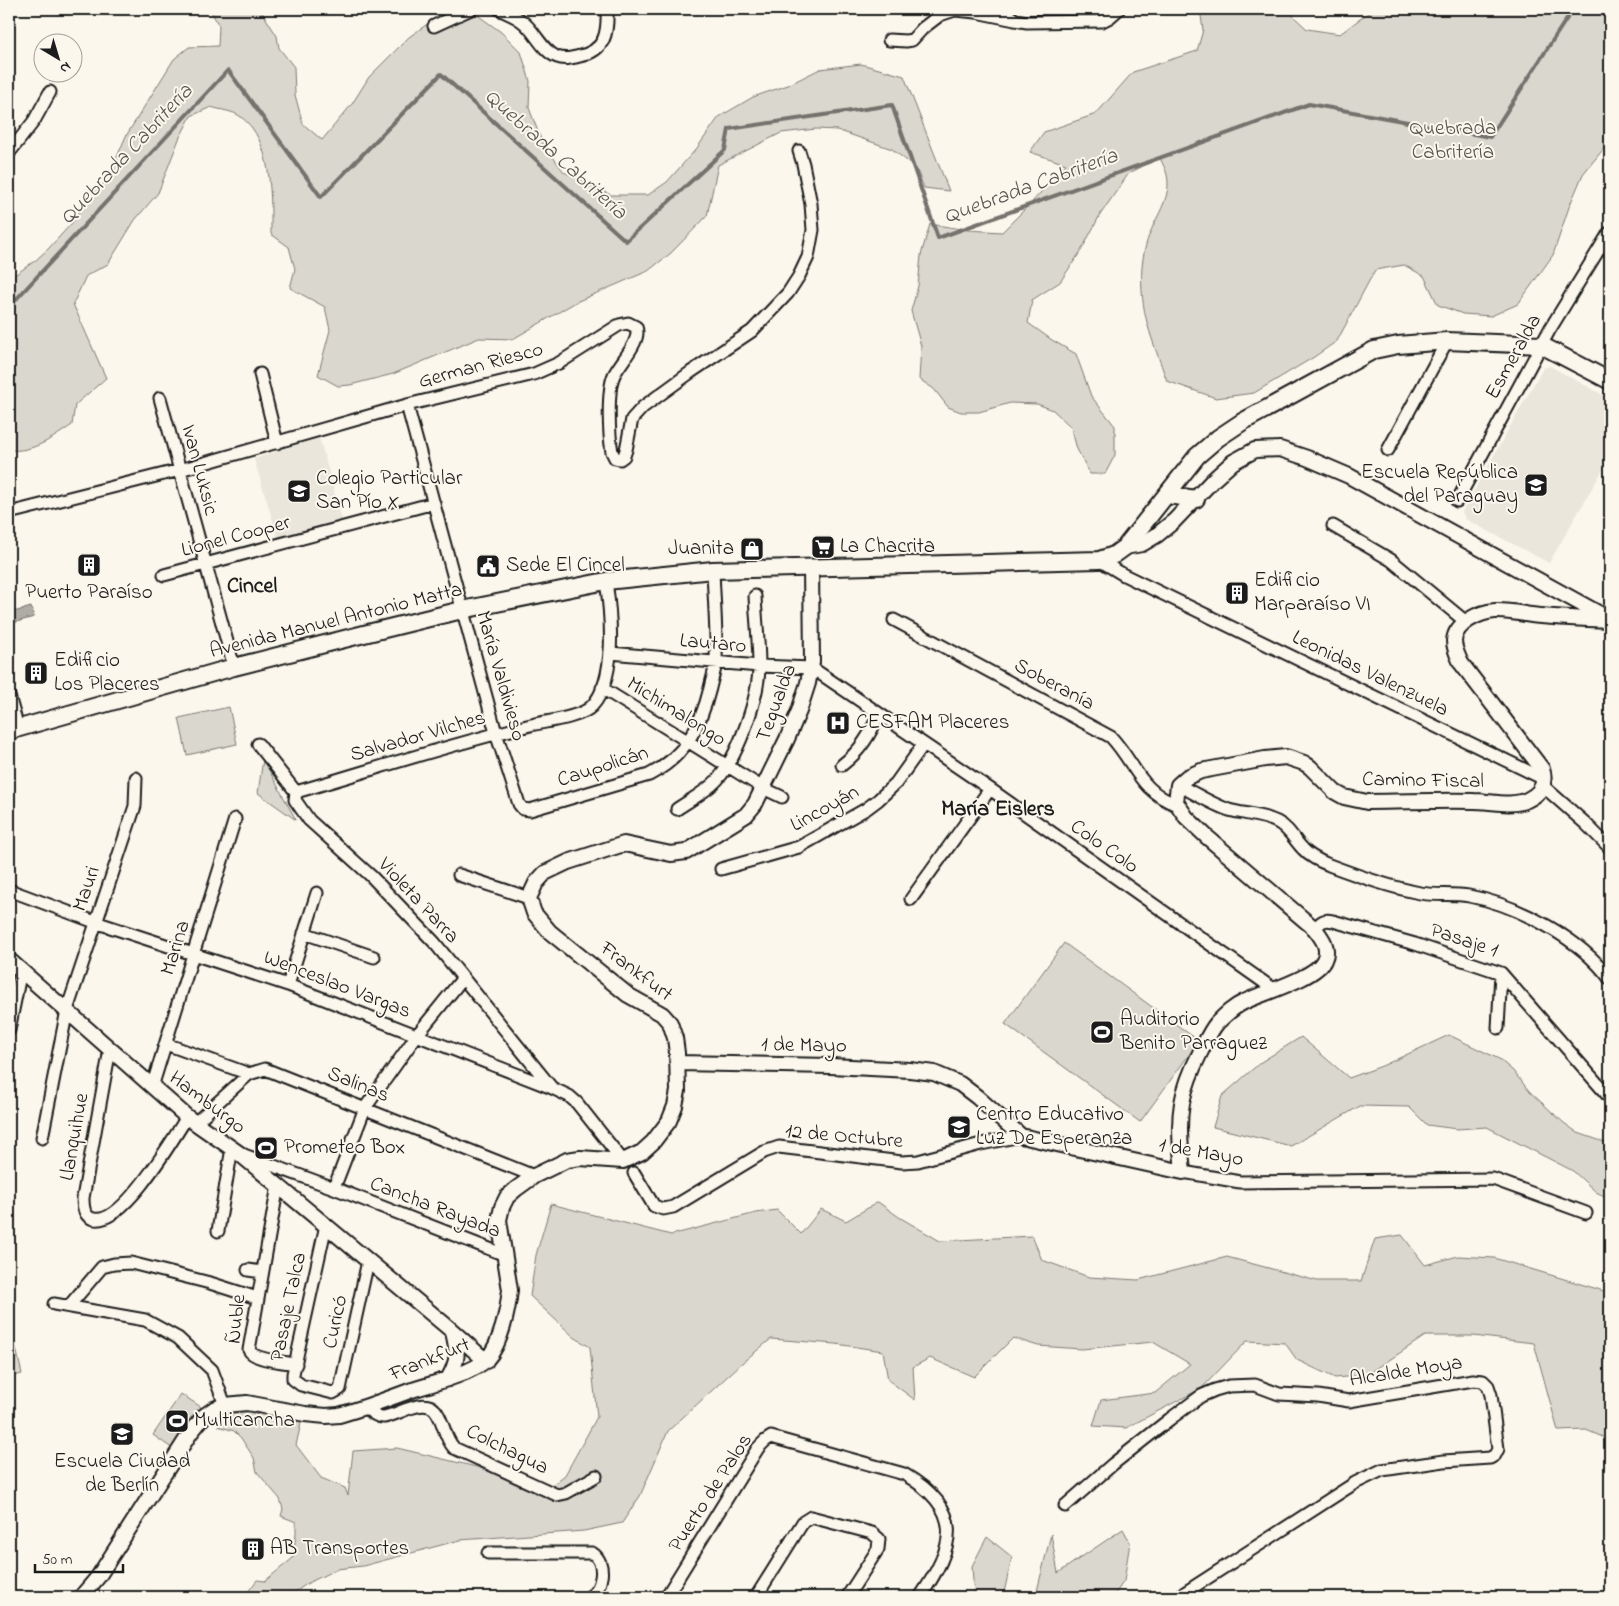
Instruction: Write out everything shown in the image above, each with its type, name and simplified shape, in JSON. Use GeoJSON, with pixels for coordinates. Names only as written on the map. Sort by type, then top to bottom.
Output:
{"type":"FeatureCollection","features":[{"type":"Feature","properties":{"kind":"main road","name":"Avenida Manuel Antonio Matta"},"geometry":{"type":"LineString","coordinates":[[14,729],[234,667],[462,610],[606,581],[712,570],[1099,560],[1114,555],[1125,548],[1203,450],[1264,409],[1374,350],[1398,345],[1447,341],[1542,345],[1610,381]]}},
{"type":"Feature","properties":{"kind":"main road"},"geometry":{"type":"LineString","coordinates":[[1168,495],[1196,498]]}},
{"type":"Feature","properties":{"kind":"street"},"geometry":{"type":"LineString","coordinates":[[434,26],[471,9]]}},
{"type":"Feature","properties":{"kind":"street"},"geometry":{"type":"LineString","coordinates":[[499,9],[522,21],[548,51],[557,57],[567,59],[590,53],[603,41],[608,26],[607,9]]}},
{"type":"Feature","properties":{"kind":"street"},"geometry":{"type":"LineString","coordinates":[[1001,9],[1015,20]]}},
{"type":"Feature","properties":{"kind":"street"},"geometry":{"type":"LineString","coordinates":[[889,40],[912,40],[922,28],[940,15],[956,10],[1040,23],[1102,21],[1119,9]]}},
{"type":"Feature","properties":{"kind":"street"},"geometry":{"type":"LineString","coordinates":[[9,154],[34,121],[50,92]]}},
{"type":"Feature","properties":{"kind":"street","name":"German Riesco"},"geometry":{"type":"LineString","coordinates":[[9,513],[180,470],[407,405],[547,369],[620,325],[633,324],[637,330],[636,340],[614,375],[610,388],[612,452],[615,458],[620,459],[624,456],[632,419],[643,407],[752,331],[788,293],[799,276],[808,257],[813,230],[811,204],[803,164],[798,151]]}},
{"type":"Feature","properties":{"kind":"street","name":"Esmeralda"},"geometry":{"type":"LineString","coordinates":[[1457,501],[1542,345],[1609,233]]}},
{"type":"Feature","properties":{"kind":"street"},"geometry":{"type":"LineString","coordinates":[[1388,450],[1447,341]]}},
{"type":"Feature","properties":{"kind":"street"},"geometry":{"type":"LineString","coordinates":[[260,374],[277,443]]}},
{"type":"Feature","properties":{"kind":"street","name":"Ivan Luksic"},"geometry":{"type":"LineString","coordinates":[[160,398],[234,667]]}},
{"type":"Feature","properties":{"kind":"street","name":"María Valdivieso"},"geometry":{"type":"LineString","coordinates":[[407,405],[496,733],[518,804],[523,809]]}},
{"type":"Feature","properties":{"kind":"street"},"geometry":{"type":"LineString","coordinates":[[1125,548],[1142,544],[1157,535],[1174,521],[1233,462],[1254,450],[1280,449],[1349,476],[1610,620]]}},
{"type":"Feature","properties":{"kind":"street","name":"Lionel Cooper"},"geometry":{"type":"LineString","coordinates":[[164,575],[434,503]]}},
{"type":"Feature","properties":{"kind":"street"},"geometry":{"type":"LineString","coordinates":[[1334,526],[1391,560],[1466,622]]}},
{"type":"Feature","properties":{"kind":"street","name":"Leonidas Valenzuela"},"geometry":{"type":"LineString","coordinates":[[1099,560],[1124,576],[1544,782],[1610,848]]}},
{"type":"Feature","properties":{"kind":"street","name":"Tegualda"},"geometry":{"type":"LineString","coordinates":[[763,788],[799,711],[812,668],[811,568]]}},
{"type":"Feature","properties":{"kind":"street","name":"Caupolicán"},"geometry":{"type":"LineString","coordinates":[[523,809],[530,810],[649,776],[672,760],[688,741],[698,726],[704,712],[716,663],[712,570]]}},
{"type":"Feature","properties":{"kind":"street"},"geometry":{"type":"LineString","coordinates":[[601,690],[608,671],[610,653],[609,603],[606,581]]}},
{"type":"Feature","properties":{"kind":"street"},"geometry":{"type":"LineString","coordinates":[[676,809],[718,780],[739,743],[749,717],[758,683],[759,666],[755,596]]}},
{"type":"Feature","properties":{"kind":"street"},"geometry":{"type":"LineString","coordinates":[[1544,782],[1540,765],[1461,662],[1455,650],[1454,640],[1458,631],[1466,622],[1484,613],[1496,611],[1610,620]]}},
{"type":"Feature","properties":{"kind":"street","name":"Soberanía"},"geometry":{"type":"LineString","coordinates":[[894,620],[1111,737],[1118,744],[1146,786],[1160,798],[1177,805]]}},
{"type":"Feature","properties":{"kind":"street","name":"Lautaro"},"geometry":{"type":"LineString","coordinates":[[610,653],[716,663],[812,668]]}},
{"type":"Feature","properties":{"kind":"street","name":"Colo Colo"},"geometry":{"type":"LineString","coordinates":[[812,668],[990,789],[1275,990]]}},
{"type":"Feature","properties":{"kind":"street","name":"Salvador Vilches"},"geometry":{"type":"LineString","coordinates":[[296,792],[496,733],[586,711],[595,703],[601,690]]}},
{"type":"Feature","properties":{"kind":"street","name":"Michimalongo"},"geometry":{"type":"LineString","coordinates":[[601,690],[763,788],[782,797]]}},
{"type":"Feature","properties":{"kind":"street"},"geometry":{"type":"LineString","coordinates":[[9,696],[14,729]]}},
{"type":"Feature","properties":{"kind":"street"},"geometry":{"type":"LineString","coordinates":[[842,765],[861,748],[879,714]]}},
{"type":"Feature","properties":{"kind":"street","name":"Violeta Parra"},"geometry":{"type":"LineString","coordinates":[[258,744],[296,792],[295,800],[309,820],[371,876],[434,942],[552,1088]]}},
{"type":"Feature","properties":{"kind":"street","name":"Lincoyán"},"geometry":{"type":"LineString","coordinates":[[721,869],[799,847],[866,809],[896,783],[924,744]]}},
{"type":"Feature","properties":{"kind":"street","name":"Camino Fiscal"},"geometry":{"type":"LineString","coordinates":[[1178,785],[1187,777],[1201,771],[1286,757],[1310,766],[1336,792],[1344,797],[1367,802],[1474,801],[1514,803],[1527,800],[1537,793],[1544,782]]}},
{"type":"Feature","properties":{"kind":"street","name":"Mauri"},"geometry":{"type":"LineString","coordinates":[[42,1138],[67,1010],[135,806],[136,778]]}},
{"type":"Feature","properties":{"kind":"street"},"geometry":{"type":"LineString","coordinates":[[1183,1172],[1182,1104],[1190,1076],[1204,1044],[1216,1024],[1243,1002],[1275,990],[1310,972],[1324,961],[1326,946],[1323,938],[1315,929],[1207,837],[1177,805],[1175,796],[1178,785],[1207,801],[1227,809],[1278,822],[1287,829],[1304,851],[1328,864],[1381,883],[1409,890],[1472,897],[1505,907],[1531,918],[1569,939],[1610,980]]}},
{"type":"Feature","properties":{"kind":"street"},"geometry":{"type":"LineString","coordinates":[[459,875],[529,898],[536,883],[545,873],[556,867],[611,847],[624,844],[671,854],[686,852],[746,815],[763,788]]}},
{"type":"Feature","properties":{"kind":"street"},"geometry":{"type":"LineString","coordinates":[[911,899],[990,789]]}},
{"type":"Feature","properties":{"kind":"street","name":"Marina"},"geometry":{"type":"LineString","coordinates":[[152,1087],[235,819]]}},
{"type":"Feature","properties":{"kind":"street","name":"Wenceslao Vargas"},"geometry":{"type":"LineString","coordinates":[[9,890],[95,922],[288,985],[552,1088],[569,1096],[577,1103],[623,1160]]}},
{"type":"Feature","properties":{"kind":"street"},"geometry":{"type":"LineString","coordinates":[[288,985],[316,893]]}},
{"type":"Feature","properties":{"kind":"street","name":"Frankfurt"},"geometry":{"type":"LineString","coordinates":[[81,1597],[103,1569],[191,1432],[204,1416],[214,1409],[225,1405],[247,1403],[305,1414],[339,1415],[448,1378],[475,1367],[486,1360],[492,1353],[498,1338],[510,1290],[500,1220],[502,1207],[507,1197],[516,1188],[534,1176],[567,1160],[580,1158],[623,1160],[642,1152],[657,1138],[669,1121],[678,1091],[678,1064],[675,1038],[670,1023],[662,1014],[628,995],[550,932],[534,913],[529,898]]}},
{"type":"Feature","properties":{"kind":"street","name":"Pasaje 1"},"geometry":{"type":"LineString","coordinates":[[1315,929],[1322,921],[1333,921],[1415,944],[1501,973],[1610,1098]]}},
{"type":"Feature","properties":{"kind":"street"},"geometry":{"type":"LineString","coordinates":[[304,933],[374,957]]}},
{"type":"Feature","properties":{"kind":"street","name":"Hamburgo"},"geometry":{"type":"LineString","coordinates":[[9,960],[191,1120],[236,1151],[278,1185],[486,1360]]}},
{"type":"Feature","properties":{"kind":"street"},"geometry":{"type":"LineString","coordinates":[[9,1030],[21,970]]}},
{"type":"Feature","properties":{"kind":"street"},"geometry":{"type":"LineString","coordinates":[[1498,1028],[1501,973]]}},
{"type":"Feature","properties":{"kind":"street"},"geometry":{"type":"LineString","coordinates":[[334,1188],[365,1108],[417,1035],[463,978]]}},
{"type":"Feature","properties":{"kind":"street","name":"Salinas"},"geometry":{"type":"LineString","coordinates":[[166,1044],[249,1074],[265,1069],[534,1176]]}},
{"type":"Feature","properties":{"kind":"street","name":"Llanquihue"},"geometry":{"type":"LineString","coordinates":[[110,1049],[83,1198],[85,1213],[92,1219],[102,1220],[116,1211],[145,1182],[191,1120]]}},
{"type":"Feature","properties":{"kind":"street","name":"1 de Mayo"},"geometry":{"type":"LineString","coordinates":[[678,1064],[841,1067],[934,1073],[960,1084],[1021,1136],[1183,1172],[1240,1182],[1493,1179],[1586,1213]]}},
{"type":"Feature","properties":{"kind":"street"},"geometry":{"type":"LineString","coordinates":[[191,1120],[249,1074]]}},
{"type":"Feature","properties":{"kind":"street","name":"12 de Octubre"},"geometry":{"type":"LineString","coordinates":[[634,1173],[654,1206],[663,1209],[673,1206],[764,1152],[779,1147],[902,1162],[918,1161],[981,1144],[1021,1136]]}},
{"type":"Feature","properties":{"kind":"street"},"geometry":{"type":"LineString","coordinates":[[218,1231],[236,1151]]}},
{"type":"Feature","properties":{"kind":"street","name":"Cancha Rayada"},"geometry":{"type":"LineString","coordinates":[[236,1151],[505,1255]]}},
{"type":"Feature","properties":{"kind":"street","name":"Ñuble"},"geometry":{"type":"LineString","coordinates":[[278,1185],[249,1347],[250,1353],[256,1357],[296,1364]]}},
{"type":"Feature","properties":{"kind":"street","name":"Pasaje Talca"},"geometry":{"type":"LineString","coordinates":[[326,1225],[293,1378],[296,1382],[333,1393],[339,1391]]}},
{"type":"Feature","properties":{"kind":"street","name":"Curicó"},"geometry":{"type":"LineString","coordinates":[[339,1391],[368,1261]]}},
{"type":"Feature","properties":{"kind":"street"},"geometry":{"type":"LineString","coordinates":[[69,1306],[102,1267],[131,1263],[210,1283],[258,1298]]}},
{"type":"Feature","properties":{"kind":"street","name":"Ñuble"},"geometry":{"type":"LineString","coordinates":[[248,1270],[262,1272]]}},
{"type":"Feature","properties":{"kind":"street"},"geometry":{"type":"LineString","coordinates":[[54,1304],[145,1320],[178,1338],[212,1370],[225,1405]]}},
{"type":"Feature","properties":{"kind":"street"},"geometry":{"type":"LineString","coordinates":[[448,1378],[456,1366],[458,1358],[453,1332]]}},
{"type":"Feature","properties":{"kind":"street","name":"Alcalde Moya"},"geometry":{"type":"LineString","coordinates":[[1065,1506],[1113,1464],[1201,1396],[1229,1386],[1255,1385],[1279,1394],[1318,1396],[1342,1401],[1473,1380],[1483,1381],[1488,1386],[1491,1395],[1498,1449],[1496,1454],[1490,1458],[1444,1461],[1382,1470],[1354,1483],[1178,1597]]}},
{"type":"Feature","properties":{"kind":"street","name":"Colchagua"},"geometry":{"type":"LineString","coordinates":[[364,1407],[375,1415],[384,1417],[422,1405],[429,1406],[436,1411],[448,1441],[454,1448],[557,1494],[566,1493],[596,1476]]}},
{"type":"Feature","properties":{"kind":"street","name":"Puerto de Palos"},"geometry":{"type":"LineString","coordinates":[[666,1597],[758,1448],[771,1437],[904,1474],[916,1480],[938,1502],[947,1518],[949,1540],[936,1574],[920,1597]]}},
{"type":"Feature","properties":{"kind":"street"},"geometry":{"type":"LineString","coordinates":[[756,1597],[807,1518],[816,1518],[872,1533],[878,1539],[878,1549],[847,1597]]}},
{"type":"Feature","properties":{"kind":"street"},"geometry":{"type":"LineString","coordinates":[[488,1554],[592,1554],[597,1557],[600,1563],[601,1581],[598,1590],[589,1597]]}},
{"type":"Feature","properties":{"kind":"shaded area","name":"Escuela República del Paraguay"},"geometry":{"type":"Polygon","coordinates":[[[1550,366],[1610,399],[1610,457],[1549,563],[1465,519],[1462,512],[1543,368],[1550,366]]]}},
{"type":"Feature","properties":{"kind":"shaded area","name":"Colegio Particular San Pío X"},"geometry":{"type":"Polygon","coordinates":[[[319,437],[343,523],[279,541],[254,459],[319,437]]]}},
{"type":"Feature","properties":{"kind":"shaded area"},"geometry":{"type":"Polygon","coordinates":[[[31,607],[34,617],[13,623],[10,613],[31,607]]]}},
{"type":"Feature","properties":{"kind":"green space"},"geometry":{"type":"Polygon","coordinates":[[[210,9],[260,9],[277,36],[279,48],[294,67],[295,95],[303,124],[322,140],[352,104],[369,77],[409,37],[443,13],[476,14],[501,32],[521,52],[530,81],[529,108],[542,142],[564,172],[611,195],[648,195],[667,182],[697,148],[719,117],[753,97],[788,85],[820,69],[861,64],[904,76],[949,191],[924,188],[916,168],[892,149],[837,130],[816,129],[781,133],[718,165],[707,216],[671,253],[648,271],[576,302],[513,339],[479,338],[393,374],[350,385],[338,386],[318,375],[330,330],[325,307],[290,288],[295,269],[289,247],[271,234],[268,171],[265,155],[259,140],[251,127],[241,117],[231,112],[211,107],[191,116],[179,139],[158,193],[135,220],[108,264],[86,276],[73,304],[106,378],[75,405],[72,425],[34,447],[9,450],[9,279],[36,260],[49,248],[72,223],[84,204],[107,180],[126,136],[174,59],[189,47],[218,46],[219,26],[210,9]]]}},
{"type":"Feature","properties":{"kind":"green space","name":"Quebrada Cabritería"},"geometry":{"type":"Polygon","coordinates":[[[1200,9],[1288,9],[1307,29],[1340,34],[1368,13],[1369,9],[1610,9],[1610,141],[1583,174],[1569,207],[1553,255],[1518,304],[1491,316],[1463,314],[1438,305],[1424,276],[1404,265],[1375,270],[1337,341],[1254,393],[1216,398],[1167,381],[1145,312],[1142,266],[1147,241],[1166,198],[1167,175],[1160,158],[1129,173],[1100,215],[1081,251],[1060,282],[1032,300],[1028,323],[1076,354],[1091,396],[1115,426],[1115,455],[1105,474],[1090,474],[1077,449],[1071,427],[1053,410],[1037,404],[1010,403],[979,412],[961,412],[948,407],[934,389],[919,379],[921,346],[911,311],[918,286],[921,255],[930,224],[968,230],[1002,232],[1066,164],[1030,152],[1044,132],[1096,114],[1133,72],[1197,51],[1203,30],[1200,9]]]}},
{"type":"Feature","properties":{"kind":"green space"},"geometry":{"type":"Polygon","coordinates":[[[229,707],[237,744],[187,755],[179,718],[229,707]]]}},
{"type":"Feature","properties":{"kind":"green space"},"geometry":{"type":"Polygon","coordinates":[[[263,759],[296,820],[258,793],[263,759]]]}},
{"type":"Feature","properties":{"kind":"green space","name":"Auditorio Benito Parraguez"},"geometry":{"type":"Polygon","coordinates":[[[1064,943],[1199,1041],[1140,1122],[1005,1024],[1064,943]]]}},
{"type":"Feature","properties":{"kind":"green space"},"geometry":{"type":"Polygon","coordinates":[[[1449,1035],[1499,1059],[1513,1071],[1530,1092],[1578,1133],[1610,1144],[1610,1199],[1596,1192],[1573,1171],[1487,1127],[1457,1129],[1427,1125],[1409,1107],[1360,1106],[1291,1146],[1213,1127],[1222,1096],[1261,1062],[1301,1037],[1349,1078],[1382,1066],[1449,1035]]]}},
{"type":"Feature","properties":{"kind":"green space"},"geometry":{"type":"Polygon","coordinates":[[[878,1202],[899,1217],[940,1241],[1032,1236],[1042,1260],[1089,1277],[1138,1280],[1227,1257],[1317,1281],[1361,1281],[1375,1239],[1402,1235],[1425,1265],[1458,1256],[1494,1258],[1604,1291],[1610,1304],[1610,1440],[1586,1430],[1558,1431],[1534,1343],[1473,1336],[1425,1336],[1367,1375],[1335,1378],[1297,1360],[1285,1343],[1247,1341],[1202,1388],[1126,1428],[1093,1426],[1101,1400],[1155,1393],[1190,1364],[1153,1342],[1082,1349],[1038,1346],[1013,1338],[974,1377],[930,1358],[913,1367],[915,1400],[888,1380],[883,1351],[836,1344],[771,1339],[668,1431],[640,1496],[622,1523],[584,1531],[460,1540],[363,1566],[337,1569],[308,1583],[288,1597],[244,1597],[257,1580],[265,1581],[293,1558],[296,1522],[281,1516],[283,1509],[280,1499],[257,1472],[254,1458],[241,1438],[234,1431],[218,1426],[225,1416],[235,1409],[243,1407],[254,1408],[302,1419],[296,1445],[321,1478],[345,1488],[348,1496],[353,1451],[397,1448],[552,1485],[565,1475],[597,1417],[590,1347],[574,1337],[530,1296],[536,1255],[551,1204],[671,1235],[756,1213],[777,1210],[801,1234],[821,1209],[846,1221],[878,1202]]]}},
{"type":"Feature","properties":{"kind":"green space"},"geometry":{"type":"Polygon","coordinates":[[[9,1323],[22,1374],[9,1377],[9,1323]]]}},
{"type":"Feature","properties":{"kind":"green space","name":"Multicancha"},"geometry":{"type":"Polygon","coordinates":[[[181,1394],[201,1407],[173,1449],[153,1435],[181,1394]]]}},
{"type":"Feature","properties":{"kind":"green space"},"geometry":{"type":"Polygon","coordinates":[[[1123,1529],[1130,1542],[1124,1581],[1113,1597],[1025,1597],[1037,1591],[1051,1534],[1058,1573],[1123,1529]]]}},
{"type":"Feature","properties":{"kind":"green space"},"geometry":{"type":"Polygon","coordinates":[[[987,1537],[1012,1557],[1003,1597],[974,1597],[972,1566],[987,1537]]]}},
{"type":"Feature","properties":{"kind":"waterway","name":"Quebrada Cabritería"},"geometry":{"type":"LineString","coordinates":[[9,307],[228,70],[321,197],[441,74],[626,241],[725,150],[729,129],[892,105],[938,238],[1309,104],[1490,137],[1573,9]]}},
{"type":"Feature","properties":{"kind":"place","name":"Escuela República del Paraguay"},"geometry":{"type":"Point","coordinates":[1536,485]}},
{"type":"Feature","properties":{"kind":"place","name":"Colegio Particular San Pío X"},"geometry":{"type":"Point","coordinates":[299,491]}},
{"type":"Feature","properties":{"kind":"place","name":"La Chacrita"},"geometry":{"type":"Point","coordinates":[823,547]}},
{"type":"Feature","properties":{"kind":"place","name":"Juanita"},"geometry":{"type":"Point","coordinates":[752,549]}},
{"type":"Feature","properties":{"kind":"place","name":"Puerto Paraíso"},"geometry":{"type":"Point","coordinates":[89,565]}},
{"type":"Feature","properties":{"kind":"place","name":"Sede El Cincel"},"geometry":{"type":"Point","coordinates":[488,566]}},
{"type":"Feature","properties":{"kind":"place","name":"Edificio Marparaíso VI"},"geometry":{"type":"Point","coordinates":[1237,593]}},
{"type":"Feature","properties":{"kind":"place","name":"Edificio Los Placeres"},"geometry":{"type":"Point","coordinates":[36,673]}},
{"type":"Feature","properties":{"kind":"place","name":"CESFAM Placeres"},"geometry":{"type":"Point","coordinates":[838,723]}},
{"type":"Feature","properties":{"kind":"place","name":"Auditorio Benito Parraguez"},"geometry":{"type":"Point","coordinates":[1102,1032]}},
{"type":"Feature","properties":{"kind":"place","name":"Centro Educativo Luz De Esperanza"},"geometry":{"type":"Point","coordinates":[959,1127]}},
{"type":"Feature","properties":{"kind":"place","name":"Prometeo Box"},"geometry":{"type":"Point","coordinates":[266,1148]}},
{"type":"Feature","properties":{"kind":"place","name":"Multicancha"},"geometry":{"type":"Point","coordinates":[177,1421]}},
{"type":"Feature","properties":{"kind":"place","name":"Escuela Ciudad de Berlín"},"geometry":{"type":"Point","coordinates":[122,1434]}},
{"type":"Feature","properties":{"kind":"place","name":"AB Transportes"},"geometry":{"type":"Point","coordinates":[253,1549]}},
{"type":"Feature","properties":{"kind":"district","name":"Cincel"},"geometry":{"type":"Point","coordinates":[252,587]}},
{"type":"Feature","properties":{"kind":"district","name":"María Eislers"},"geometry":{"type":"Point","coordinates":[998,810]}}]}
